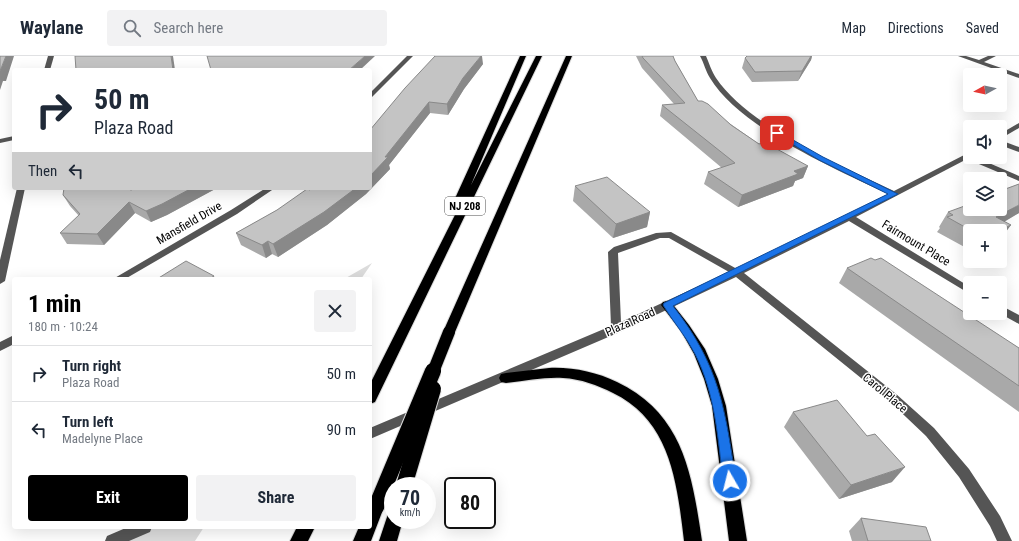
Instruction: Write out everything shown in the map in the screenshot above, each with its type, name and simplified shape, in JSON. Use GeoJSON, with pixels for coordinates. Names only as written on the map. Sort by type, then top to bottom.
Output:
{"type":"FeatureCollection","features":[{"type":"Feature","properties":{"kind":"highway"},"geometry":{"type":"LineString","coordinates":[[391,356],[523,56]]}},
{"type":"Feature","properties":{"kind":"highway","name":"NJ 208"},"geometry":{"type":"LineString","coordinates":[[372,394],[538,56]]}},
{"type":"Feature","properties":{"kind":"highway","name":"NJ 208"},"geometry":{"type":"LineString","coordinates":[[373,514],[449,332],[569,56]]}},
{"type":"Feature","properties":{"kind":"highway"},"geometry":{"type":"LineString","coordinates":[[668,305],[685,328],[700,354],[711,379],[719,406],[738,541]]}},
{"type":"Feature","properties":{"kind":"highway"},"geometry":{"type":"LineString","coordinates":[[407,477],[449,332]]}},
{"type":"Feature","properties":{"kind":"highway"},"geometry":{"type":"LineString","coordinates":[[506,378],[536,374],[564,373],[589,378],[624,391],[646,407],[665,431],[677,464],[688,503],[693,541]]}},
{"type":"Feature","properties":{"kind":"highway"},"geometry":{"type":"LineString","coordinates":[[362,541],[367,529]]}},
{"type":"Feature","properties":{"kind":"highway"},"geometry":{"type":"LineString","coordinates":[[388,541],[391,529]]}},
{"type":"Feature","properties":{"kind":"street"},"geometry":{"type":"LineString","coordinates":[[48,68],[51,56]]}},
{"type":"Feature","properties":{"kind":"street"},"geometry":{"type":"LineString","coordinates":[[373,91],[410,56]]}},
{"type":"Feature","properties":{"kind":"street"},"geometry":{"type":"LineString","coordinates":[[703,56],[709,72],[717,84],[745,111],[764,125],[821,158],[894,194]]}},
{"type":"Feature","properties":{"kind":"street"},"geometry":{"type":"LineString","coordinates":[[961,56],[995,68]]}},
{"type":"Feature","properties":{"kind":"street"},"geometry":{"type":"LineString","coordinates":[[979,62],[993,56]]}},
{"type":"Feature","properties":{"kind":"street"},"geometry":{"type":"LineString","coordinates":[[1007,71],[1019,70]]}},
{"type":"Feature","properties":{"kind":"street"},"geometry":{"type":"LineString","coordinates":[[1007,72],[1019,76]]}},
{"type":"Feature","properties":{"kind":"street"},"geometry":{"type":"LineString","coordinates":[[1007,133],[1019,125]]}},
{"type":"Feature","properties":{"kind":"street"},"geometry":{"type":"LineString","coordinates":[[0,141],[12,138]]}},
{"type":"Feature","properties":{"kind":"street"},"geometry":{"type":"LineString","coordinates":[[1007,145],[1019,150]]}},
{"type":"Feature","properties":{"kind":"street","name":"Plaza Road"},"geometry":{"type":"LineString","coordinates":[[372,433],[506,378],[668,305],[849,217],[963,158]]}},
{"type":"Feature","properties":{"kind":"street"},"geometry":{"type":"LineString","coordinates":[[988,164],[1019,179]]}},
{"type":"Feature","properties":{"kind":"street"},"geometry":{"type":"LineString","coordinates":[[0,281],[21,190]]}},
{"type":"Feature","properties":{"kind":"street","name":"Mansfield Drive"},"geometry":{"type":"LineString","coordinates":[[121,277],[234,212],[268,190]]}},
{"type":"Feature","properties":{"kind":"street","name":"Fairmount Place"},"geometry":{"type":"LineString","coordinates":[[849,217],[963,287]]}},
{"type":"Feature","properties":{"kind":"street","name":"Carol Place"},"geometry":{"type":"LineString","coordinates":[[616,329],[613,252],[617,249],[659,235],[668,234],[736,272],[891,396],[930,432],[964,473],[995,521],[1005,541]]}},
{"type":"Feature","properties":{"kind":"street"},"geometry":{"type":"LineString","coordinates":[[1007,313],[1019,320]]}},
{"type":"Feature","properties":{"kind":"street"},"geometry":{"type":"LineString","coordinates":[[0,347],[12,340]]}},
{"type":"Feature","properties":{"kind":"street"},"geometry":{"type":"LineString","coordinates":[[112,541],[140,529]]}},
{"type":"Feature","properties":{"kind":"shaded area"},"geometry":{"type":"Polygon","coordinates":[[[372,263],[362,277],[348,277],[372,263]]]}},
{"type":"Feature","properties":{"kind":"shaded area"},"geometry":{"type":"Polygon","coordinates":[[[140,529],[203,529],[195,541],[112,541],[140,529]]]}},
{"type":"Feature","properties":{"kind":"building"},"geometry":{"type":"Polygon","coordinates":[[[0,56],[6,56],[0,71],[0,56]]]}},
{"type":"Feature","properties":{"kind":"building"},"geometry":{"type":"Polygon","coordinates":[[[75,56],[171,56],[173,68],[76,68],[75,56]]]}},
{"type":"Feature","properties":{"kind":"building"},"geometry":{"type":"Polygon","coordinates":[[[207,56],[365,56],[351,68],[210,68],[207,56]]]}},
{"type":"Feature","properties":{"kind":"building"},"geometry":{"type":"Polygon","coordinates":[[[435,56],[481,56],[463,78],[447,104],[429,102],[385,157],[388,157],[372,174],[372,128],[405,88],[435,56]]]}},
{"type":"Feature","properties":{"kind":"building"},"geometry":{"type":"Polygon","coordinates":[[[642,56],[673,56],[698,101],[708,104],[731,125],[759,144],[764,142],[808,166],[794,171],[798,174],[742,195],[708,172],[735,163],[662,105],[685,103],[642,56]]]}},
{"type":"Feature","properties":{"kind":"building"},"geometry":{"type":"Polygon","coordinates":[[[747,56],[811,56],[802,71],[755,72],[745,58],[747,56]]]}},
{"type":"Feature","properties":{"kind":"building"},"geometry":{"type":"Polygon","coordinates":[[[607,177],[650,212],[616,224],[575,186],[607,177]]]}},
{"type":"Feature","properties":{"kind":"building"},"geometry":{"type":"Polygon","coordinates":[[[1019,184],[1019,205],[1007,211],[1007,188],[1019,184]]]}},
{"type":"Feature","properties":{"kind":"building"},"geometry":{"type":"Polygon","coordinates":[[[64,190],[188,190],[146,211],[129,202],[97,234],[60,233],[80,214],[63,195],[64,190]]]}},
{"type":"Feature","properties":{"kind":"building"},"geometry":{"type":"Polygon","coordinates":[[[306,190],[353,190],[324,212],[273,244],[268,241],[262,245],[236,233],[277,210],[306,190]]]}},
{"type":"Feature","properties":{"kind":"building"},"geometry":{"type":"Polygon","coordinates":[[[963,207],[963,216],[998,216],[996,217],[1011,225],[1007,227],[1007,224],[963,224],[963,226],[947,217],[953,215],[948,212],[963,207]]]}},
{"type":"Feature","properties":{"kind":"building"},"geometry":{"type":"Polygon","coordinates":[[[871,258],[875,260],[881,258],[963,311],[963,320],[976,320],[1019,348],[1019,386],[847,268],[871,258]]]}},
{"type":"Feature","properties":{"kind":"building"},"geometry":{"type":"Polygon","coordinates":[[[186,261],[214,276],[212,277],[160,277],[186,261]]]}},
{"type":"Feature","properties":{"kind":"building"},"geometry":{"type":"Polygon","coordinates":[[[837,400],[867,436],[875,434],[905,467],[851,485],[793,412],[837,400]]]}},
{"type":"Feature","properties":{"kind":"building"},"geometry":{"type":"Polygon","coordinates":[[[861,518],[926,527],[931,541],[868,541],[861,518]]]}},
{"type":"Feature","properties":{"kind":"route"},"geometry":{"type":"LineString","coordinates":[[730,481],[719,406],[711,379],[700,354],[685,328],[668,305],[894,194],[821,158],[777,133]]}}]}
